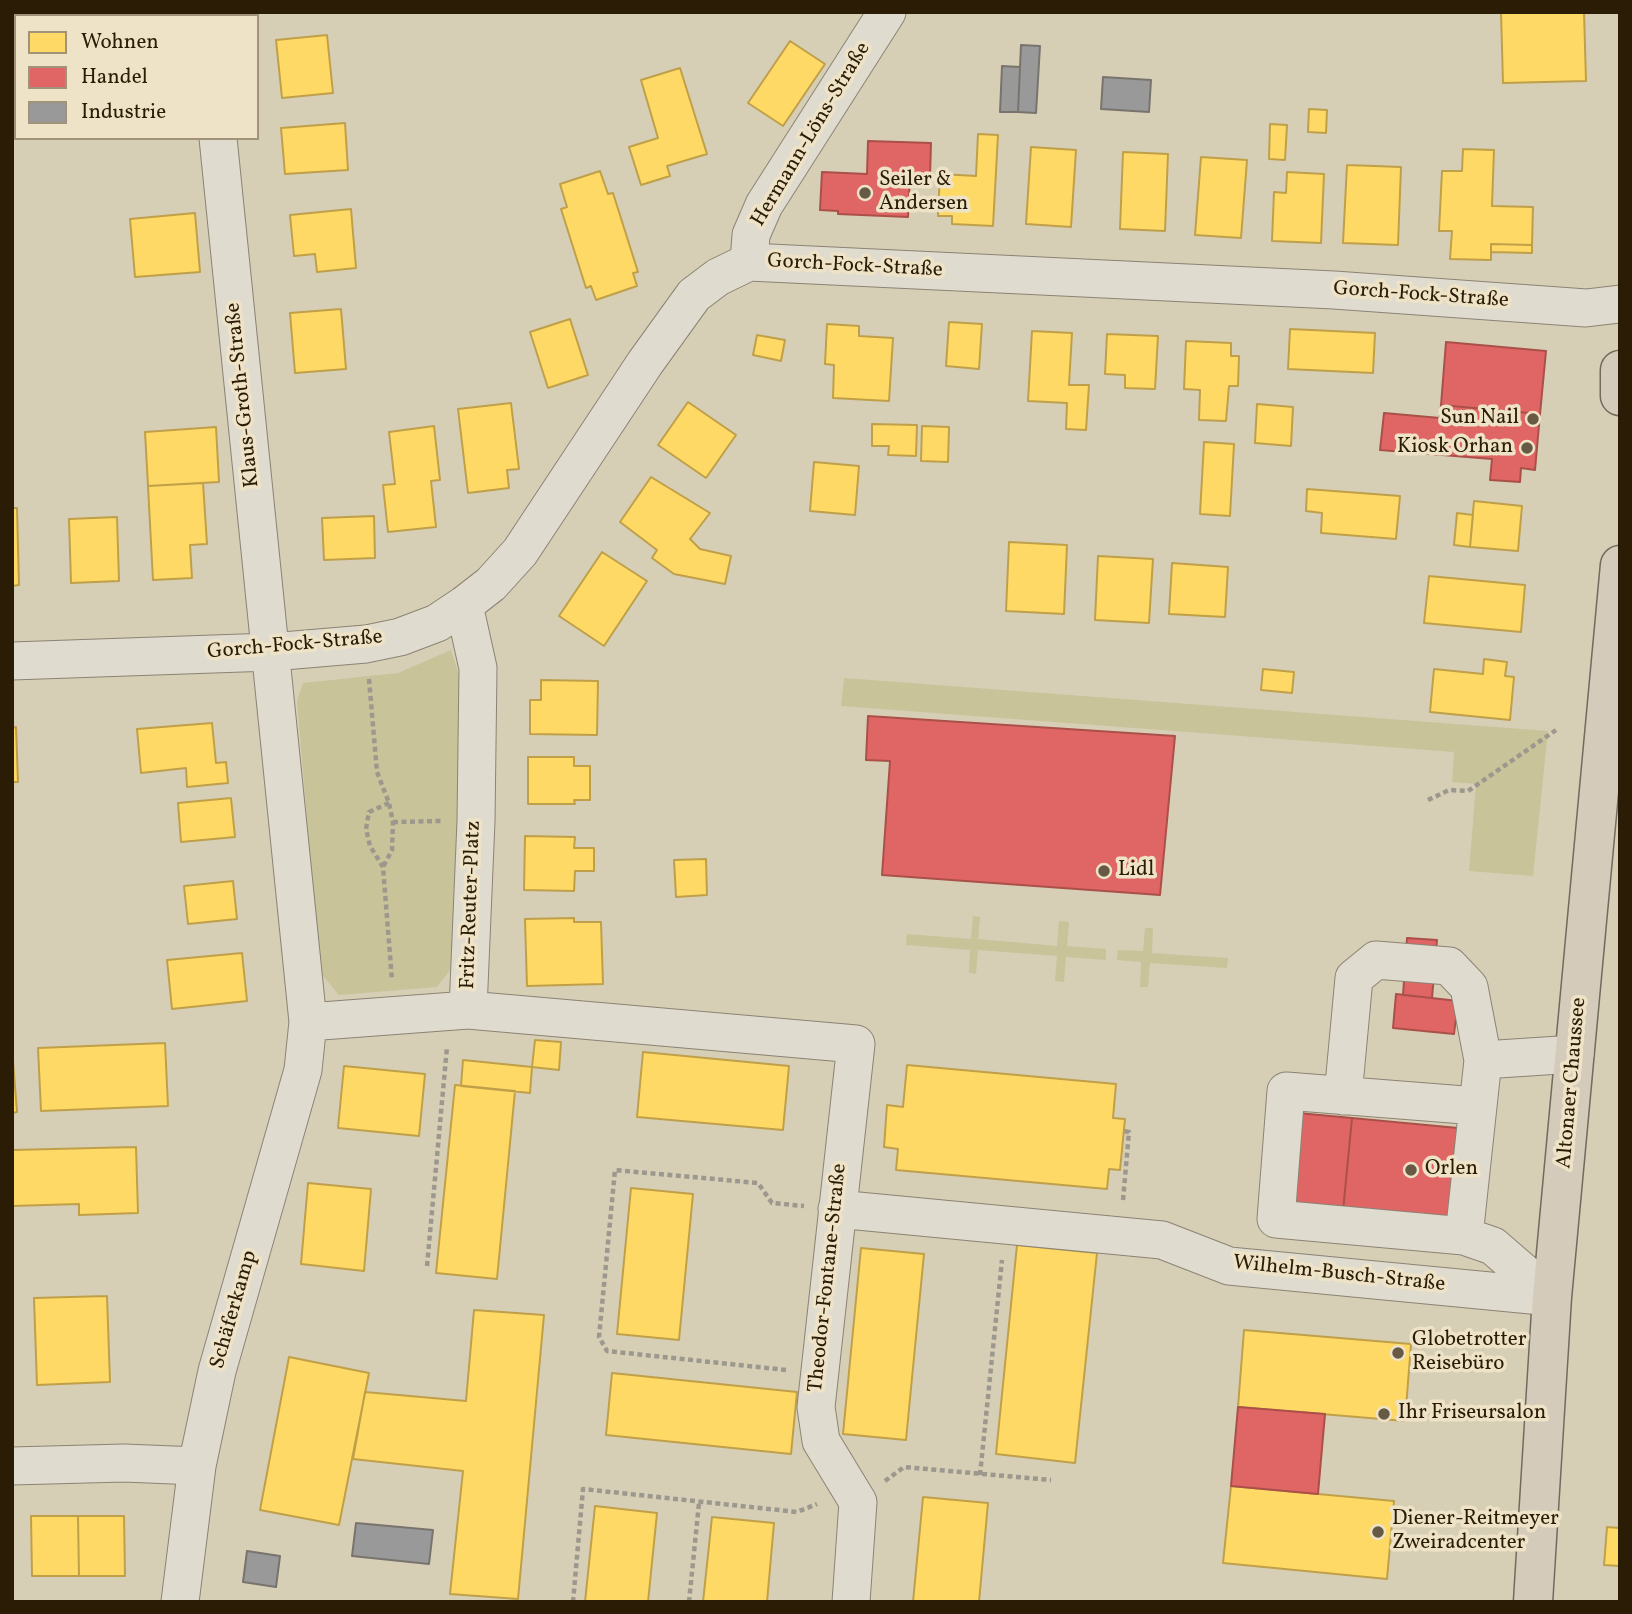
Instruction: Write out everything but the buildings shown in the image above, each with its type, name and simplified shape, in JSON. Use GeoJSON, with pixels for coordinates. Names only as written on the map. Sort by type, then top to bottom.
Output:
{"type":"FeatureCollection","features":[{"type":"Feature","properties":{"kind":"main road"},"geometry":{"type":"LineString","coordinates":[[1620,370],[1620,396]]}},
{"type":"Feature","properties":{"kind":"main road","name":"Altonaer Chaussee"},"geometry":{"type":"LineString","coordinates":[[1533,1602],[1552,1297],[1620,565]]}},
{"type":"Feature","properties":{"kind":"street","name":"Hermann-Löns-Straße"},"geometry":{"type":"LineString","coordinates":[[749,262],[751,235],[764,205],[887,12]]}},
{"type":"Feature","properties":{"kind":"street","name":"Klaus-Groth-Straße"},"geometry":{"type":"LineString","coordinates":[[218,140],[271,652]]}},
{"type":"Feature","properties":{"kind":"street","name":"Gorch-Fock-Straße"},"geometry":{"type":"LineString","coordinates":[[12,661],[271,652],[366,644],[400,637],[437,622],[464,606],[491,584],[520,552],[694,295],[718,277],[749,262],[1334,290],[1586,308],[1620,304]]}},
{"type":"Feature","properties":{"kind":"street","name":"Fritz-Reuter-Platz"},"geometry":{"type":"LineString","coordinates":[[308,1022],[458,1023],[476,821],[478,668],[464,606]]}},
{"type":"Feature","properties":{"kind":"street"},"geometry":{"type":"LineString","coordinates":[[271,652],[308,1022]]}},
{"type":"Feature","properties":{"kind":"street"},"geometry":{"type":"LineString","coordinates":[[1343,1096],[1354,978],[1376,960],[1449,966],[1469,987],[1483,1060],[1464,1236]]}},
{"type":"Feature","properties":{"kind":"street","name":"Schäferkamp"},"geometry":{"type":"LineString","coordinates":[[180,1602],[197,1466],[227,1332],[303,1070],[308,1022]]}},
{"type":"Feature","properties":{"kind":"street","name":"Theodor-Fontane-Straße"},"geometry":{"type":"LineString","coordinates":[[458,1023],[856,1044],[816,1407],[821,1441],[858,1503]]}},
{"type":"Feature","properties":{"kind":"street"},"geometry":{"type":"LineString","coordinates":[[1483,1060],[1575,1055]]}},
{"type":"Feature","properties":{"kind":"street"},"geometry":{"type":"LineString","coordinates":[[1477,1106],[1286,1091],[1276,1219],[1464,1236],[1493,1247],[1552,1297]]}},
{"type":"Feature","properties":{"kind":"street","name":"Wilhelm-Busch-Straße"},"geometry":{"type":"LineString","coordinates":[[837,1209],[1162,1240],[1229,1266],[1552,1297]]}},
{"type":"Feature","properties":{"kind":"street"},"geometry":{"type":"LineString","coordinates":[[12,1466],[124,1463],[197,1466]]}},
{"type":"Feature","properties":{"kind":"street"},"geometry":{"type":"LineString","coordinates":[[851,1602],[858,1503]]}},
{"type":"Feature","properties":{"kind":"path"},"geometry":{"type":"LineString","coordinates":[[368,671],[377,772],[393,822],[392,850],[383,867]]}},
{"type":"Feature","properties":{"kind":"path"},"geometry":{"type":"LineString","coordinates":[[1428,800],[1449,790],[1468,791],[1556,730]]}},
{"type":"Feature","properties":{"kind":"path"},"geometry":{"type":"LineString","coordinates":[[389,803],[369,812],[366,828],[370,846],[383,867],[392,987]]}},
{"type":"Feature","properties":{"kind":"path"},"geometry":{"type":"LineString","coordinates":[[393,822],[454,821]]}},
{"type":"Feature","properties":{"kind":"path"},"geometry":{"type":"LineString","coordinates":[[427,1266],[458,1023]]}},
{"type":"Feature","properties":{"kind":"path"},"geometry":{"type":"LineString","coordinates":[[1120,1236],[1129,1132],[1124,1131]]}},
{"type":"Feature","properties":{"kind":"path"},"geometry":{"type":"LineString","coordinates":[[818,1373],[607,1351],[599,1336],[615,1170],[758,1183],[772,1203],[837,1209]]}},
{"type":"Feature","properties":{"kind":"path"},"geometry":{"type":"LineString","coordinates":[[980,1475],[1005,1224]]}},
{"type":"Feature","properties":{"kind":"path"},"geometry":{"type":"LineString","coordinates":[[573,1602],[583,1489],[797,1512],[815,1504],[858,1503],[904,1467],[1051,1480]]}},
{"type":"Feature","properties":{"kind":"path"},"geometry":{"type":"LineString","coordinates":[[689,1602],[699,1503]]}},
{"type":"Feature","properties":{"kind":"shaded area"},"geometry":{"type":"Polygon","coordinates":[[[451,650],[464,691],[454,965],[437,987],[339,995],[320,972],[297,701],[303,683],[398,673],[451,650]]]}},
{"type":"Feature","properties":{"kind":"shaded area"},"geometry":{"type":"Polygon","coordinates":[[[844,678],[1548,731],[1533,876],[1469,871],[1476,784],[1452,782],[1454,752],[841,706],[844,678]]]}},
{"type":"Feature","properties":{"kind":"shaded area"},"geometry":{"type":"Polygon","coordinates":[[[973,916],[980,917],[978,939],[1057,946],[1059,921],[1069,922],[1067,946],[1106,949],[1106,960],[1066,957],[1064,982],[1055,981],[1057,956],[978,950],[976,974],[969,973],[970,950],[906,945],[907,934],[971,939],[973,916]]]}},
{"type":"Feature","properties":{"kind":"shaded area"},"geometry":{"type":"Polygon","coordinates":[[[1145,928],[1153,928],[1152,953],[1228,958],[1227,968],[1150,963],[1148,987],[1140,987],[1141,962],[1117,960],[1118,950],[1143,951],[1145,928]]]}},
{"type":"Feature","properties":{"kind":"place","name":"Seiler & Andersen"},"geometry":{"type":"Point","coordinates":[865,193]}},
{"type":"Feature","properties":{"kind":"place","name":"Sun Nail"},"geometry":{"type":"Point","coordinates":[1533,419]}},
{"type":"Feature","properties":{"kind":"place","name":"Kiosk Orhan"},"geometry":{"type":"Point","coordinates":[1527,448]}},
{"type":"Feature","properties":{"kind":"place","name":"Lidl"},"geometry":{"type":"Point","coordinates":[1104,871]}},
{"type":"Feature","properties":{"kind":"place","name":"Orlen"},"geometry":{"type":"Point","coordinates":[1411,1170]}},
{"type":"Feature","properties":{"kind":"place","name":"Globetrotter Reisebüro"},"geometry":{"type":"Point","coordinates":[1398,1353]}},
{"type":"Feature","properties":{"kind":"place","name":"Ihr Friseursalon"},"geometry":{"type":"Point","coordinates":[1384,1414]}},
{"type":"Feature","properties":{"kind":"place","name":"Diener-Reitmeyer Zweiradcenter"},"geometry":{"type":"Point","coordinates":[1378,1532]}}]}
